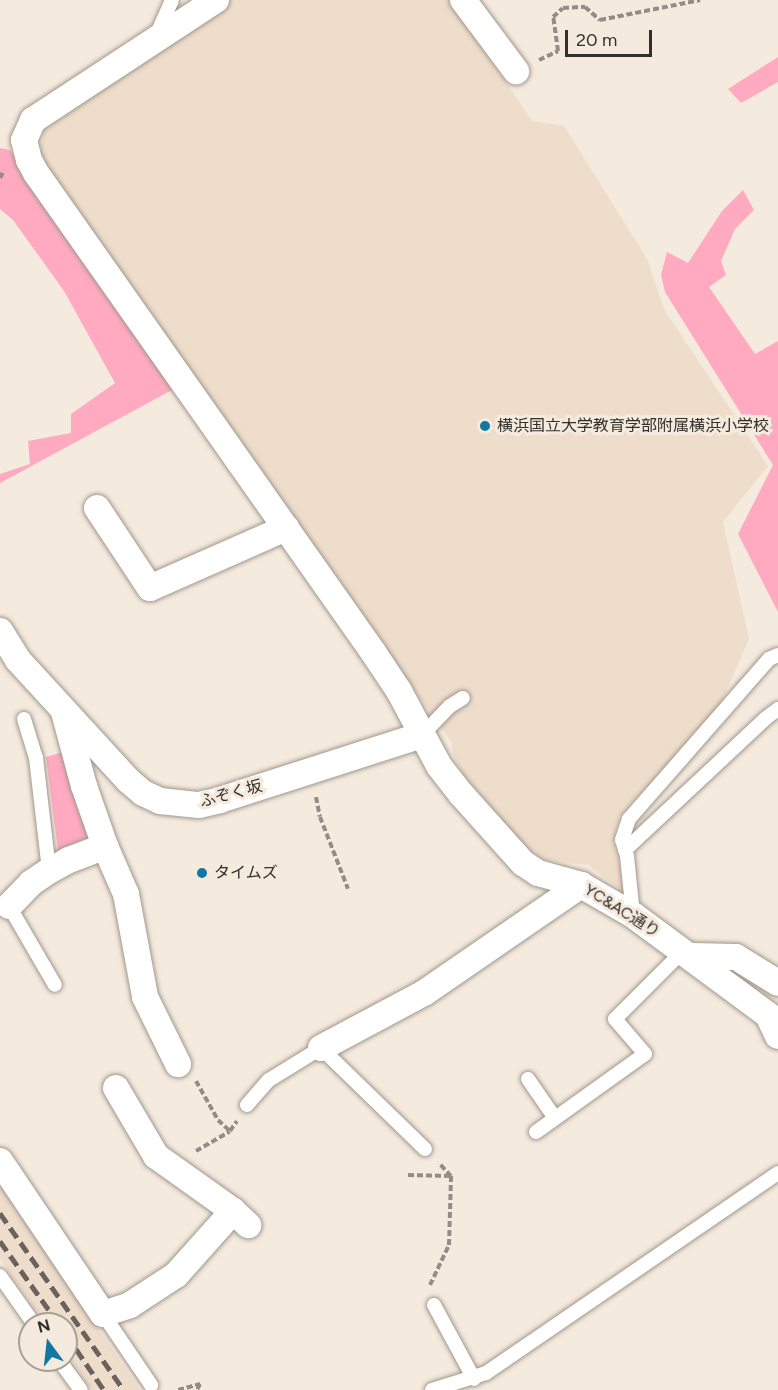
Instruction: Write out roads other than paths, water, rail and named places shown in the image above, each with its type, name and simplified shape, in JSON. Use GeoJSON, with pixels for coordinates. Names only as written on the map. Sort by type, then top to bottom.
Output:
{"type":"FeatureCollection","features":[{"type":"Feature","properties":{"kind":"street","name":"YC&AC通り"},"geometry":{"type":"LineString","coordinates":[[216,0],[33,120],[24,140],[29,160],[373,652],[399,691],[439,766],[461,794],[523,863],[538,873],[581,885],[633,915],[768,1015],[778,1036]]}},
{"type":"Feature","properties":{"kind":"street"},"geometry":{"type":"LineString","coordinates":[[463,0],[516,71]]}},
{"type":"Feature","properties":{"kind":"street"},"geometry":{"type":"LineString","coordinates":[[97,508],[150,588],[286,528]]}},
{"type":"Feature","properties":{"kind":"street","name":"ふぞく坂"},"geometry":{"type":"LineString","coordinates":[[0,631],[18,660],[129,782],[143,793],[160,801],[199,805],[220,800],[422,735]]}},
{"type":"Feature","properties":{"kind":"street"},"geometry":{"type":"LineString","coordinates":[[63,709],[76,760],[105,846],[126,894],[145,998],[178,1064]]}},
{"type":"Feature","properties":{"kind":"street"},"geometry":{"type":"LineString","coordinates":[[9,906],[31,883],[50,871],[69,860],[105,846]]}},
{"type":"Feature","properties":{"kind":"street"},"geometry":{"type":"LineString","coordinates":[[321,1048],[424,993],[581,885]]}},
{"type":"Feature","properties":{"kind":"street"},"geometry":{"type":"LineString","coordinates":[[687,954],[736,957],[778,983]]}},
{"type":"Feature","properties":{"kind":"street"},"geometry":{"type":"LineString","coordinates":[[0,1161],[103,1314],[130,1305],[176,1275],[241,1218],[156,1156],[116,1088]]}},
{"type":"Feature","properties":{"kind":"lane"},"geometry":{"type":"LineString","coordinates":[[155,38],[172,0]]}},
{"type":"Feature","properties":{"kind":"lane"},"geometry":{"type":"LineString","coordinates":[[633,915],[622,840],[629,819],[769,659],[778,655]]}},
{"type":"Feature","properties":{"kind":"lane"},"geometry":{"type":"LineString","coordinates":[[422,735],[450,706],[463,698]]}},
{"type":"Feature","properties":{"kind":"lane"},"geometry":{"type":"LineString","coordinates":[[625,849],[778,709]]}},
{"type":"Feature","properties":{"kind":"lane"},"geometry":{"type":"LineString","coordinates":[[24,719],[36,758],[50,871]]}},
{"type":"Feature","properties":{"kind":"lane"},"geometry":{"type":"LineString","coordinates":[[9,906],[55,985]]}},
{"type":"Feature","properties":{"kind":"lane"},"geometry":{"type":"LineString","coordinates":[[536,1132],[645,1054],[615,1019],[687,954]]}},
{"type":"Feature","properties":{"kind":"lane"},"geometry":{"type":"LineString","coordinates":[[247,1105],[269,1080],[321,1048],[425,1149]]}},
{"type":"Feature","properties":{"kind":"lane"},"geometry":{"type":"LineString","coordinates":[[528,1079],[555,1118]]}},
{"type":"Feature","properties":{"kind":"lane"},"geometry":{"type":"LineString","coordinates":[[432,1390],[474,1379],[573,1316],[778,1173]]}},
{"type":"Feature","properties":{"kind":"lane"},"geometry":{"type":"LineString","coordinates":[[0,1276],[26,1312]]}},
{"type":"Feature","properties":{"kind":"lane"},"geometry":{"type":"LineString","coordinates":[[434,1305],[474,1379]]}},
{"type":"Feature","properties":{"kind":"lane"},"geometry":{"type":"LineString","coordinates":[[103,1314],[151,1385]]}},
{"type":"Feature","properties":{"kind":"lane"},"geometry":{"type":"LineString","coordinates":[[68,1372],[81,1390]]}},
{"type":"Feature","properties":{"kind":"railway"},"geometry":{"type":"LineString","coordinates":[[0,1213],[124,1390]]}},
{"type":"Feature","properties":{"kind":"railway"},"geometry":{"type":"LineString","coordinates":[[0,1241],[50,1312]]}},
{"type":"Feature","properties":{"kind":"railway"},"geometry":{"type":"LineString","coordinates":[[78,1352],[104,1390]]}},
{"type":"Feature","properties":{"kind":"place","name":"横浜国立大学教育学部附属横浜小学校"},"geometry":{"type":"Point","coordinates":[485,426]}},
{"type":"Feature","properties":{"kind":"place","name":"タイムズ"},"geometry":{"type":"Point","coordinates":[202,873]}}]}
